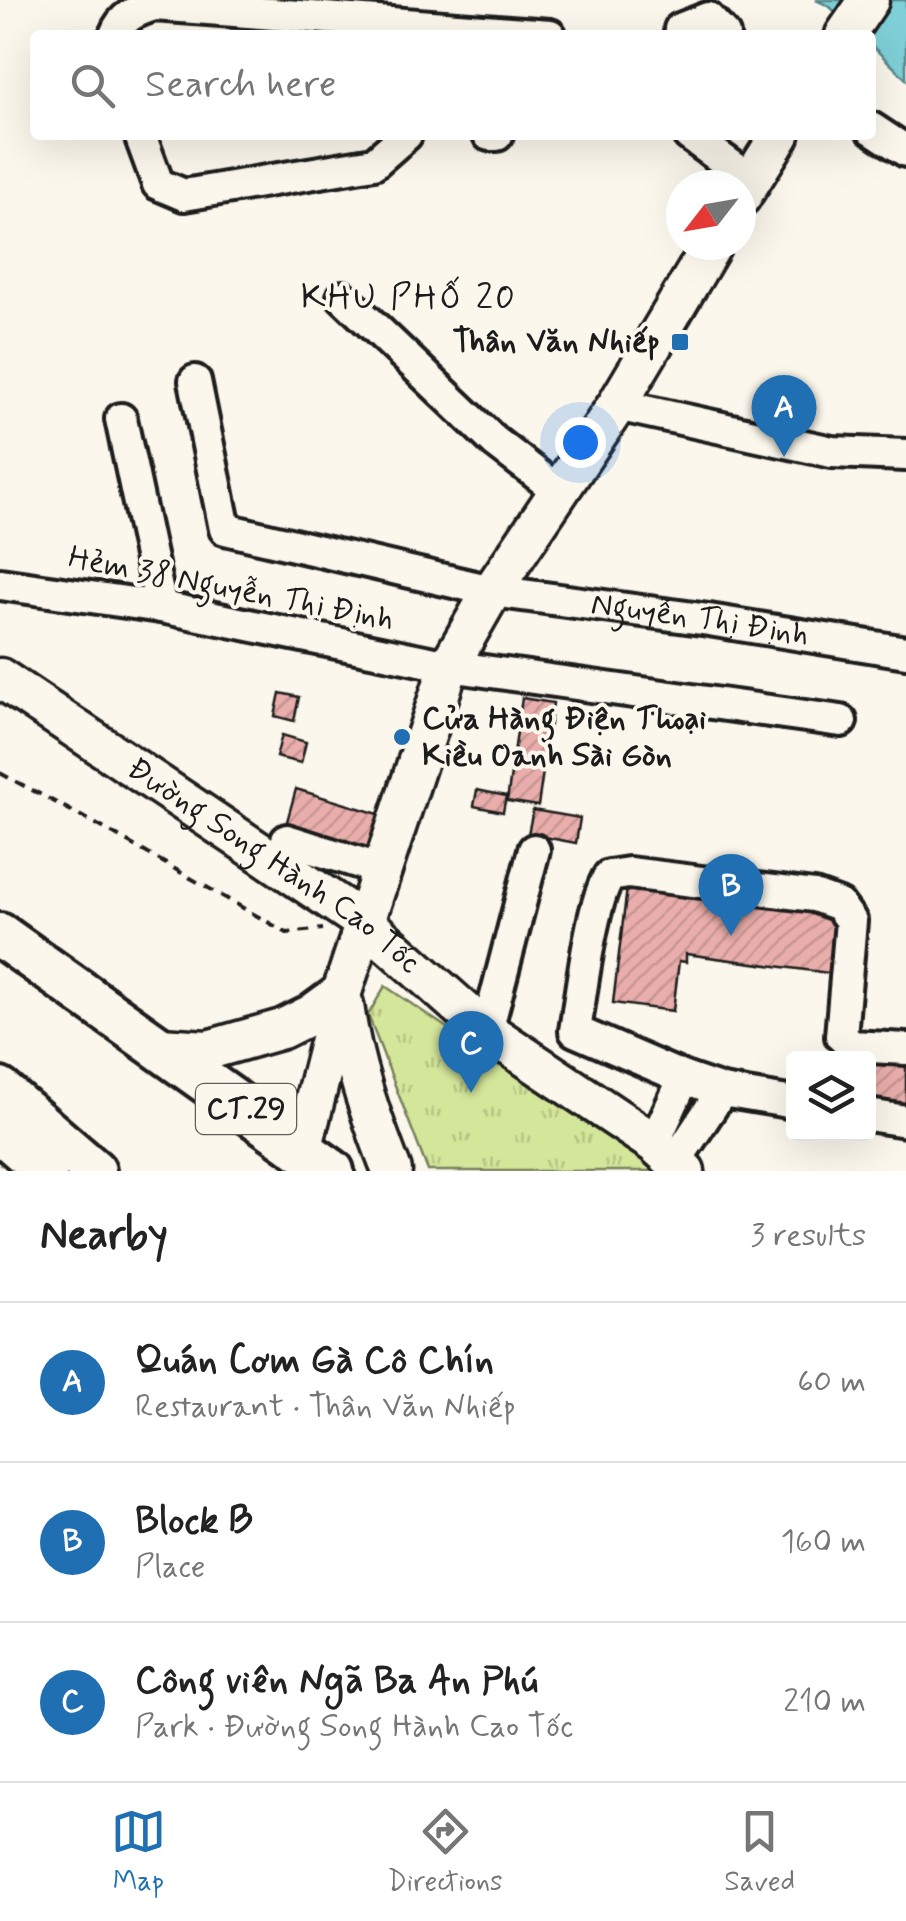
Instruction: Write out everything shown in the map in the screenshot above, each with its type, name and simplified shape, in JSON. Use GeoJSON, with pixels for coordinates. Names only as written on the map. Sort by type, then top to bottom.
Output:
{"type":"FeatureCollection","features":[{"type":"Feature","properties":{"kind":"highway","name":"CT.29"},"geometry":{"type":"LineString","coordinates":[[0,935],[317,1160]]}},
{"type":"Feature","properties":{"kind":"highway"},"geometry":{"type":"LineString","coordinates":[[0,1090],[94,1171]]}},
{"type":"Feature","properties":{"kind":"highway"},"geometry":{"type":"LineString","coordinates":[[0,1131],[46,1171]]}},
{"type":"Feature","properties":{"kind":"main road"},"geometry":{"type":"LineString","coordinates":[[848,30],[869,0]]}},
{"type":"Feature","properties":{"kind":"main road"},"geometry":{"type":"LineString","coordinates":[[756,172],[777,140]]}},
{"type":"Feature","properties":{"kind":"main road"},"geometry":{"type":"LineString","coordinates":[[317,1160],[342,992],[449,666],[492,590],[617,406],[703,260]]}},
{"type":"Feature","properties":{"kind":"main road","name":"Đường Song Hành Cao Tốc"},"geometry":{"type":"LineString","coordinates":[[0,678],[365,924],[487,1031],[671,1159]]}},
{"type":"Feature","properties":{"kind":"main road"},"geometry":{"type":"LineString","coordinates":[[160,1047],[208,1050],[282,1029],[342,992]]}},
{"type":"Feature","properties":{"kind":"main road"},"geometry":{"type":"LineString","coordinates":[[342,992],[349,1042],[392,1171]]}},
{"type":"Feature","properties":{"kind":"street"},"geometry":{"type":"LineString","coordinates":[[117,30],[135,11],[154,6],[483,30]]}},
{"type":"Feature","properties":{"kind":"street"},"geometry":{"type":"LineString","coordinates":[[680,29],[708,18],[719,30]]}},
{"type":"Feature","properties":{"kind":"street"},"geometry":{"type":"LineString","coordinates":[[876,131],[906,151]]}},
{"type":"Feature","properties":{"kind":"street"},"geometry":{"type":"LineString","coordinates":[[142,140],[158,184],[184,195],[374,164],[400,140]]}},
{"type":"Feature","properties":{"kind":"street"},"geometry":{"type":"LineString","coordinates":[[694,140],[727,170]]}},
{"type":"Feature","properties":{"kind":"street"},"geometry":{"type":"LineString","coordinates":[[343,297],[495,442],[560,492]]}},
{"type":"Feature","properties":{"kind":"street","name":"Nguyễn Thị Định"},"geometry":{"type":"LineString","coordinates":[[195,381],[225,528],[492,590],[906,652]]}},
{"type":"Feature","properties":{"kind":"street"},"geometry":{"type":"LineString","coordinates":[[617,406],[832,452],[906,456]]}},
{"type":"Feature","properties":{"kind":"street"},"geometry":{"type":"LineString","coordinates":[[121,418],[161,607]]}},
{"type":"Feature","properties":{"kind":"street","name":"Hẻm 38 Nguyễn Thị Định"},"geometry":{"type":"LineString","coordinates":[[0,584],[161,607],[449,666],[841,721]]}},
{"type":"Feature","properties":{"kind":"street"},"geometry":{"type":"LineString","coordinates":[[287,840],[382,870]]}},
{"type":"Feature","properties":{"kind":"street"},"geometry":{"type":"LineString","coordinates":[[487,1031],[534,850]]}},
{"type":"Feature","properties":{"kind":"street"},"geometry":{"type":"LineString","coordinates":[[786,1101],[722,1091],[575,1031],[606,880],[615,874],[814,896],[839,905],[851,920],[841,1036],[852,1046],[906,1049]]}},
{"type":"Feature","properties":{"kind":"street"},"geometry":{"type":"LineString","coordinates":[[671,1159],[684,1078]]}},
{"type":"Feature","properties":{"kind":"street"},"geometry":{"type":"LineString","coordinates":[[671,1159],[722,1091]]}},
{"type":"Feature","properties":{"kind":"street"},"geometry":{"type":"LineString","coordinates":[[876,1116],[906,1121]]}},
{"type":"Feature","properties":{"kind":"path"},"geometry":{"type":"LineString","coordinates":[[0,773],[287,933],[365,924]]}},
{"type":"Feature","properties":{"kind":"green space"},"geometry":{"type":"Polygon","coordinates":[[[385,986],[659,1171],[428,1171],[368,1015],[385,986]]]}},
{"type":"Feature","properties":{"kind":"water"},"geometry":{"type":"Polygon","coordinates":[[[816,0],[906,0],[906,79],[876,50],[876,30],[855,30],[829,6],[816,0]]]}},
{"type":"Feature","properties":{"kind":"building"},"geometry":{"type":"Polygon","coordinates":[[[280,693],[299,697],[294,721],[275,716],[280,693]]]}},
{"type":"Feature","properties":{"kind":"building"},"geometry":{"type":"Polygon","coordinates":[[[522,698],[553,703],[538,806],[507,801],[522,698]]]}},
{"type":"Feature","properties":{"kind":"building"},"geometry":{"type":"Polygon","coordinates":[[[282,735],[306,742],[301,763],[276,757],[282,735]]]}},
{"type":"Feature","properties":{"kind":"building"},"geometry":{"type":"Polygon","coordinates":[[[296,789],[382,815],[372,851],[286,825],[296,789]]]}},
{"type":"Feature","properties":{"kind":"building"},"geometry":{"type":"Polygon","coordinates":[[[477,790],[506,796],[503,812],[474,806],[477,790]]]}},
{"type":"Feature","properties":{"kind":"building"},"geometry":{"type":"Polygon","coordinates":[[[533,810],[580,818],[576,843],[528,834],[533,810]]]}},
{"type":"Feature","properties":{"kind":"building"},"geometry":{"type":"Polygon","coordinates":[[[627,888],[843,917],[836,974],[686,954],[686,962],[679,961],[673,1011],[613,1003],[627,888]]]}},
{"type":"Feature","properties":{"kind":"building"},"geometry":{"type":"Polygon","coordinates":[[[876,1056],[906,1059],[906,1122],[876,1119],[876,1056]]]}},
{"type":"Feature","properties":{"kind":"place","name":"Thân Văn Nhiếp"},"geometry":{"type":"Point","coordinates":[680,342]}},
{"type":"Feature","properties":{"kind":"place","name":"Quán Cơm Gà Cô Chín"},"geometry":{"type":"Point","coordinates":[784,457]}},
{"type":"Feature","properties":{"kind":"place","name":"Cửa Hàng Điện Thoại Kiều Oanh Sài Gòn"},"geometry":{"type":"Point","coordinates":[402,737]}},
{"type":"Feature","properties":{"kind":"place","name":"Block B"},"geometry":{"type":"Point","coordinates":[731,936]}},
{"type":"Feature","properties":{"kind":"place","name":"Công viên Ngã Ba An Phú"},"geometry":{"type":"Point","coordinates":[471,1093]}},
{"type":"Feature","properties":{"kind":"district","name":"KHU PHỐ 20"},"geometry":{"type":"Point","coordinates":[409,298]}}]}
